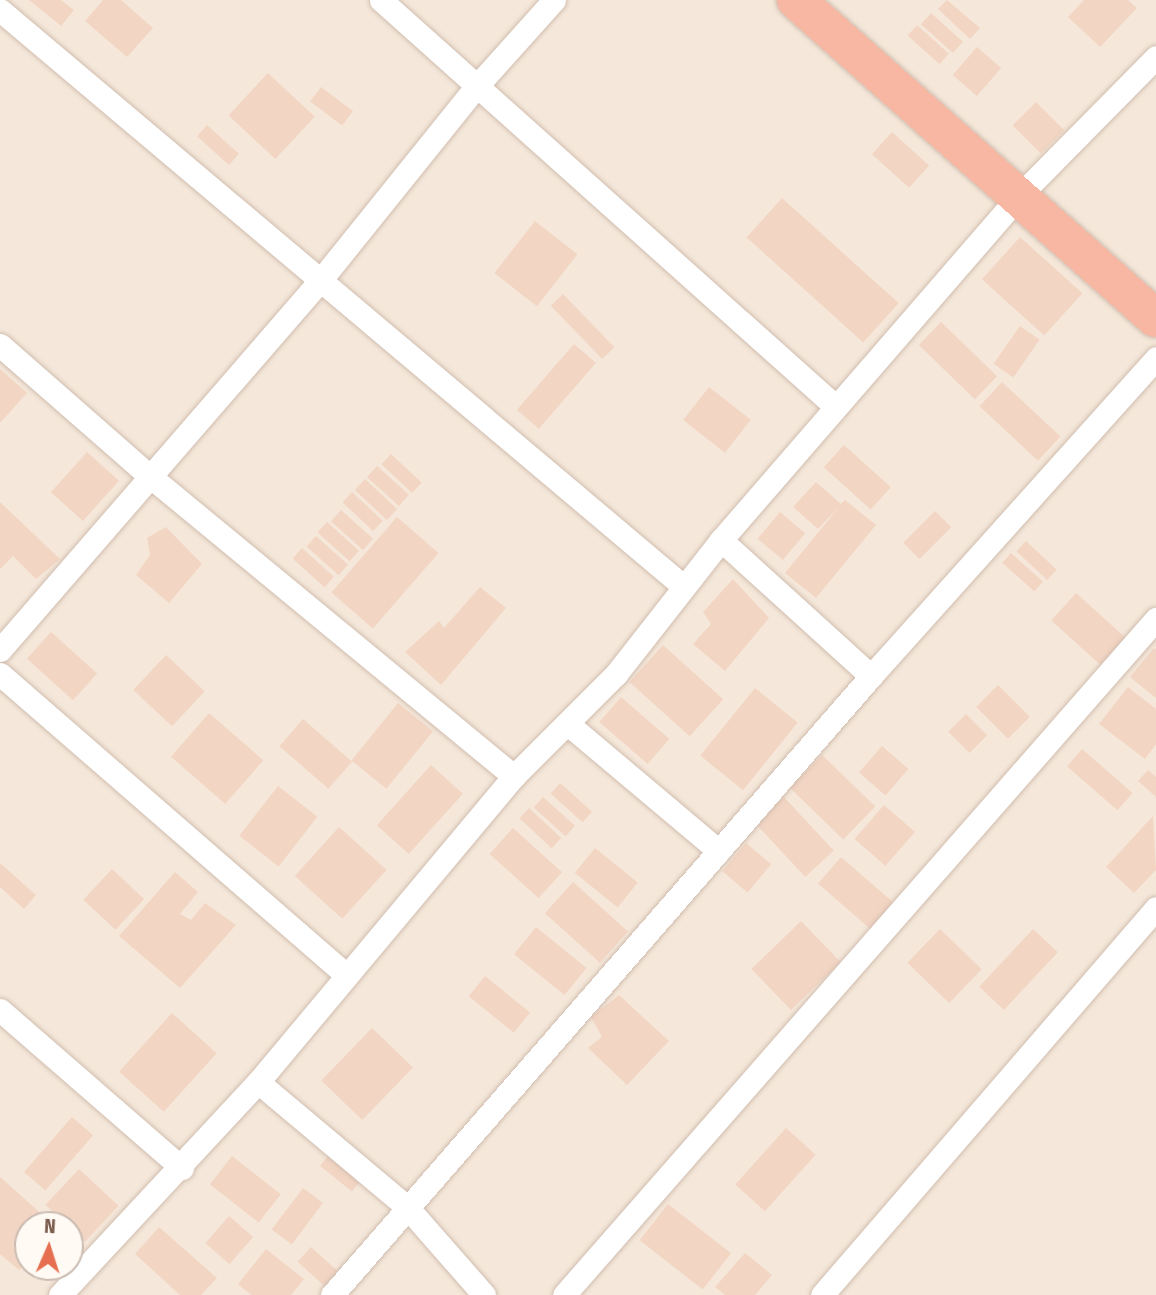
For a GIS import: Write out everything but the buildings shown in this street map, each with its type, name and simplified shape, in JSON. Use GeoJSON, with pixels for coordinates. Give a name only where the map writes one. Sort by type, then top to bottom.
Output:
{"type":"FeatureCollection","features":[{"type":"Feature","properties":{"kind":"highway"},"geometry":{"type":"LineString","coordinates":[[796,0],[1156,318]]}},
{"type":"Feature","properties":{"kind":"street"},"geometry":{"type":"LineString","coordinates":[[381,0],[475,88],[836,407]]}},
{"type":"Feature","properties":{"kind":"street"},"geometry":{"type":"LineString","coordinates":[[0,650],[152,478],[319,282],[475,88],[554,0]]}},
{"type":"Feature","properties":{"kind":"street"},"geometry":{"type":"LineString","coordinates":[[0,10],[319,282],[683,586]]}},
{"type":"Feature","properties":{"kind":"street"},"geometry":{"type":"LineString","coordinates":[[60,1295],[182,1168],[258,1082],[344,974],[514,776],[616,674],[721,540],[1019,196],[1156,57]]}},
{"type":"Feature","properties":{"kind":"street"},"geometry":{"type":"LineString","coordinates":[[0,345],[152,478],[514,776]]}},
{"type":"Feature","properties":{"kind":"street"},"geometry":{"type":"LineString","coordinates":[[332,1295],[871,676],[1156,358]]}},
{"type":"Feature","properties":{"kind":"street"},"geometry":{"type":"LineString","coordinates":[[721,540],[871,676]]}},
{"type":"Feature","properties":{"kind":"street"},"geometry":{"type":"LineString","coordinates":[[564,1295],[1156,619]]}},
{"type":"Feature","properties":{"kind":"street"},"geometry":{"type":"LineString","coordinates":[[0,674],[344,974]]}},
{"type":"Feature","properties":{"kind":"street"},"geometry":{"type":"LineString","coordinates":[[568,724],[719,851]]}},
{"type":"Feature","properties":{"kind":"street"},"geometry":{"type":"LineString","coordinates":[[822,1295],[1156,908]]}},
{"type":"Feature","properties":{"kind":"street"},"geometry":{"type":"LineString","coordinates":[[0,1010],[182,1168]]}},
{"type":"Feature","properties":{"kind":"street"},"geometry":{"type":"LineString","coordinates":[[258,1082],[407,1207],[484,1295]]}},
{"type":"Feature","properties":{"kind":"shaded area"},"geometry":{"type":"Polygon","coordinates":[[[0,0],[1156,0],[1156,1295],[0,1295],[0,0]]]}}]}
